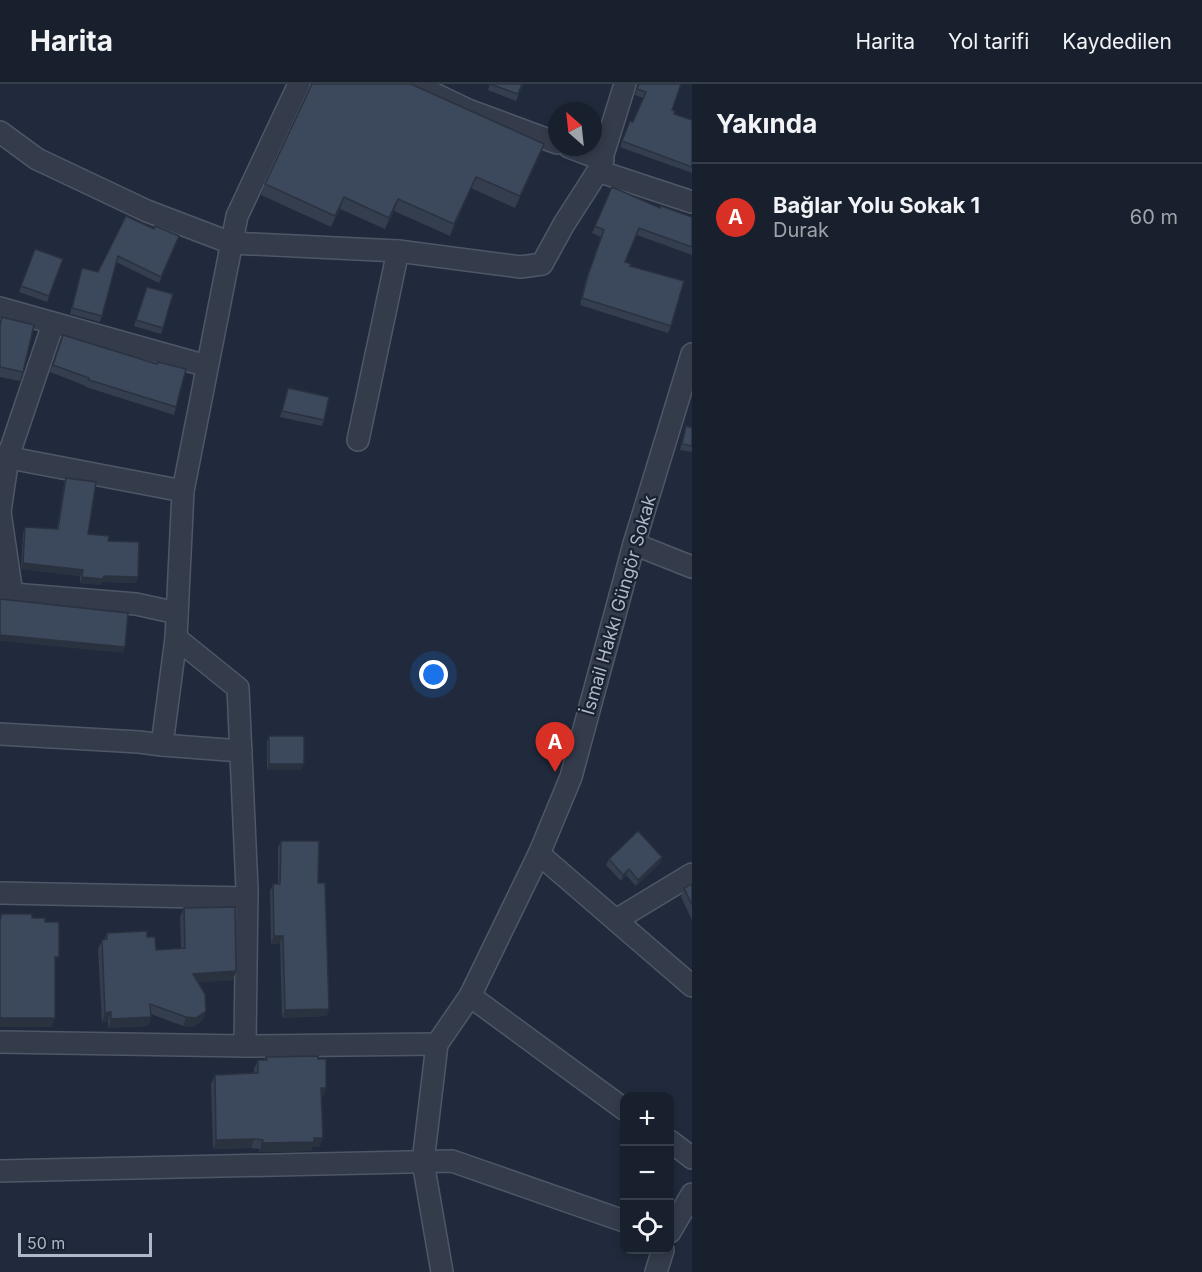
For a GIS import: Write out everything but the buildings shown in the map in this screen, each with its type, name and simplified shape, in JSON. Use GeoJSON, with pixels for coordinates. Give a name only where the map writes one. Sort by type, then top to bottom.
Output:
{"type":"FeatureCollection","features":[{"type":"Feature","properties":{"kind":"street"},"geometry":{"type":"LineString","coordinates":[[162,746],[176,638],[183,491],[231,243],[237,216],[298,84]]}},
{"type":"Feature","properties":{"kind":"street"},"geometry":{"type":"LineString","coordinates":[[414,84],[468,110],[548,140]]}},
{"type":"Feature","properties":{"kind":"street"},"geometry":{"type":"LineString","coordinates":[[0,132],[37,159],[147,211],[231,243],[398,251],[521,267],[542,264],[601,166],[625,84]]}},
{"type":"Feature","properties":{"kind":"street"},"geometry":{"type":"LineString","coordinates":[[584,156],[601,166],[692,202]]}},
{"type":"Feature","properties":{"kind":"street"},"geometry":{"type":"LineString","coordinates":[[358,440],[398,251]]}},
{"type":"Feature","properties":{"kind":"street"},"geometry":{"type":"LineString","coordinates":[[0,308],[207,366]]}},
{"type":"Feature","properties":{"kind":"street"},"geometry":{"type":"LineString","coordinates":[[53,324],[4,456],[0,512],[6,594],[136,604],[177,613]]}},
{"type":"Feature","properties":{"kind":"street","name":"İsmail Hakkı Güngör Sokak"},"geometry":{"type":"LineString","coordinates":[[437,1044],[470,996],[539,854],[571,777],[634,544],[692,354]]}},
{"type":"Feature","properties":{"kind":"street"},"geometry":{"type":"LineString","coordinates":[[4,456],[183,491]]}},
{"type":"Feature","properties":{"kind":"street"},"geometry":{"type":"LineString","coordinates":[[634,544],[692,567]]}},
{"type":"Feature","properties":{"kind":"street"},"geometry":{"type":"LineString","coordinates":[[176,638],[238,688],[247,898],[245,1046]]}},
{"type":"Feature","properties":{"kind":"street"},"geometry":{"type":"LineString","coordinates":[[0,735],[139,742],[162,746],[241,751]]}},
{"type":"Feature","properties":{"kind":"street"},"geometry":{"type":"LineString","coordinates":[[539,854],[692,986]]}},
{"type":"Feature","properties":{"kind":"street"},"geometry":{"type":"LineString","coordinates":[[616,921],[692,874]]}},
{"type":"Feature","properties":{"kind":"street"},"geometry":{"type":"LineString","coordinates":[[0,892],[247,898]]}},
{"type":"Feature","properties":{"kind":"street"},"geometry":{"type":"LineString","coordinates":[[470,996],[620,1106]]}},
{"type":"Feature","properties":{"kind":"street"},"geometry":{"type":"LineString","coordinates":[[0,1042],[245,1046],[437,1044],[423,1162],[442,1272]]}},
{"type":"Feature","properties":{"kind":"street"},"geometry":{"type":"LineString","coordinates":[[674,1145],[692,1158]]}},
{"type":"Feature","properties":{"kind":"street"},"geometry":{"type":"LineString","coordinates":[[0,1171],[452,1161],[620,1220]]}},
{"type":"Feature","properties":{"kind":"street"},"geometry":{"type":"LineString","coordinates":[[674,1224],[692,1194]]}},
{"type":"Feature","properties":{"kind":"street"},"geometry":{"type":"LineString","coordinates":[[656,1272],[662,1254]]}},
{"type":"Feature","properties":{"kind":"place","name":"Bağlar Yolu Sokak 1"},"geometry":{"type":"Point","coordinates":[555,772]}}]}
